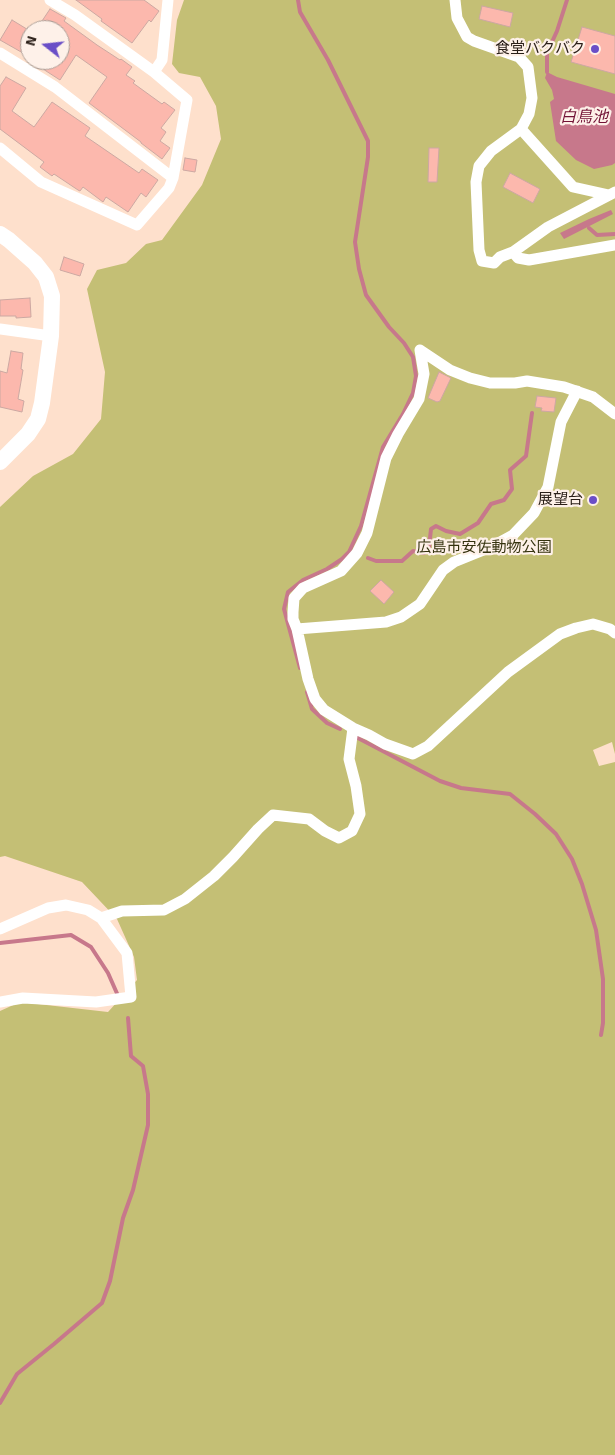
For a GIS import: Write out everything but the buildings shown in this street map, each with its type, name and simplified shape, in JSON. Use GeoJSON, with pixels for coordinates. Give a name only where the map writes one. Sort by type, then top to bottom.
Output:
{"type":"FeatureCollection","features":[{"type":"Feature","properties":{"kind":"street"},"geometry":{"type":"LineString","coordinates":[[0,148],[41,182],[137,225],[169,188],[173,178],[187,100],[154,72],[75,15],[50,0]]}},
{"type":"Feature","properties":{"kind":"street"},"geometry":{"type":"LineString","coordinates":[[154,72],[162,60],[168,0]]}},
{"type":"Feature","properties":{"kind":"street"},"geometry":{"type":"LineString","coordinates":[[454,0],[457,18],[467,37],[519,58],[528,67],[532,98],[529,114],[521,129],[491,151],[479,166],[476,182],[479,250],[482,261],[494,263],[548,227],[612,193]]}},
{"type":"Feature","properties":{"kind":"street"},"geometry":{"type":"LineString","coordinates":[[2,58],[55,87],[173,178]]}},
{"type":"Feature","properties":{"kind":"street"},"geometry":{"type":"LineString","coordinates":[[521,129],[574,187],[612,193]]}},
{"type":"Feature","properties":{"kind":"street"},"geometry":{"type":"LineString","coordinates":[[0,234],[35,263],[46,277],[52,296],[51,336],[38,419],[28,434],[0,462]]}},
{"type":"Feature","properties":{"kind":"street"},"geometry":{"type":"LineString","coordinates":[[513,252],[518,258],[529,260],[615,245]]}},
{"type":"Feature","properties":{"kind":"street"},"geometry":{"type":"LineString","coordinates":[[0,329],[51,336]]}},
{"type":"Feature","properties":{"kind":"street"},"geometry":{"type":"LineString","coordinates":[[615,414],[593,397],[545,383],[527,381],[490,383],[470,378],[450,370],[420,350],[424,374],[419,399],[386,458],[367,533],[357,553],[341,571],[303,588],[294,598],[293,612],[308,679],[315,699],[324,710],[353,728],[385,744],[413,754],[428,746],[508,672],[560,634],[593,624],[615,632]]}},
{"type":"Feature","properties":{"kind":"street"},"geometry":{"type":"LineString","coordinates":[[297,629],[386,622],[401,617],[420,604],[443,570],[454,562],[491,547],[513,535],[534,513],[548,486],[561,422],[577,391]]}},
{"type":"Feature","properties":{"kind":"street"},"geometry":{"type":"LineString","coordinates":[[101,918],[122,911],[164,910],[185,899],[214,876],[258,829],[274,815],[309,819],[325,831],[339,838],[352,831],[360,814],[356,786],[349,759],[353,728]]}},
{"type":"Feature","properties":{"kind":"street"},"geometry":{"type":"LineString","coordinates":[[0,929],[48,908],[66,905],[88,910],[101,918],[127,952],[131,997],[96,1002],[23,998],[0,1002]]}},
{"type":"Feature","properties":{"kind":"green space","name":"広島市安佐動物公園"},"geometry":{"type":"Polygon","coordinates":[[[184,0],[615,0],[615,754],[612,742],[593,750],[599,766],[615,762],[615,1455],[0,1455],[0,1011],[20,1002],[108,1012],[137,980],[134,957],[117,919],[82,882],[5,856],[0,857],[0,507],[33,476],[73,454],[101,419],[105,372],[87,289],[97,270],[126,263],[146,244],[162,240],[202,185],[221,139],[216,106],[200,77],[179,73],[172,64],[177,20],[184,0]]]}},
{"type":"Feature","properties":{"kind":"water","name":"白鳥池"},"geometry":{"type":"Polygon","coordinates":[[[547,72],[557,77],[615,94],[615,163],[594,169],[576,160],[556,141],[550,102],[554,99],[552,90],[545,78],[547,72]]]}},
{"type":"Feature","properties":{"kind":"water"},"geometry":{"type":"Polygon","coordinates":[[[611,210],[613,214],[564,239],[560,233],[589,219],[611,210]]]}},
{"type":"Feature","properties":{"kind":"waterway"},"geometry":{"type":"LineString","coordinates":[[298,0],[300,12],[328,60],[368,141],[368,157],[355,242],[359,269],[366,295],[413,357],[416,376],[413,393],[383,447],[361,526],[349,552],[327,569],[303,580],[288,592],[284,609],[300,668]]}},
{"type":"Feature","properties":{"kind":"waterway"},"geometry":{"type":"LineString","coordinates":[[547,72],[547,53],[557,31],[567,0]]}},
{"type":"Feature","properties":{"kind":"waterway"},"geometry":{"type":"LineString","coordinates":[[589,228],[597,235],[615,234]]}},
{"type":"Feature","properties":{"kind":"waterway"},"geometry":{"type":"LineString","coordinates":[[368,558],[376,561],[402,561],[413,551],[424,553],[429,548],[431,529],[436,526],[446,531],[460,534],[478,523],[491,504],[504,500],[512,489],[510,470],[526,456],[532,413]]}},
{"type":"Feature","properties":{"kind":"waterway"},"geometry":{"type":"LineString","coordinates":[[307,692],[312,709],[327,723],[340,729]]}},
{"type":"Feature","properties":{"kind":"waterway"},"geometry":{"type":"LineString","coordinates":[[356,737],[440,781],[461,788],[510,794],[556,834],[572,859],[596,930],[603,979],[603,1023],[601,1035]]}},
{"type":"Feature","properties":{"kind":"waterway"},"geometry":{"type":"LineString","coordinates":[[0,943],[71,935],[91,947],[108,973],[119,998]]}},
{"type":"Feature","properties":{"kind":"waterway"},"geometry":{"type":"LineString","coordinates":[[0,1403],[17,1374],[102,1303],[110,1281],[123,1218],[133,1190],[148,1125],[148,1094],[143,1066],[131,1056],[128,1018]]}},
{"type":"Feature","properties":{"kind":"place","name":"食堂バクバク"},"geometry":{"type":"Point","coordinates":[595,49]}},
{"type":"Feature","properties":{"kind":"place","name":"展望台"},"geometry":{"type":"Point","coordinates":[593,500]}}]}
